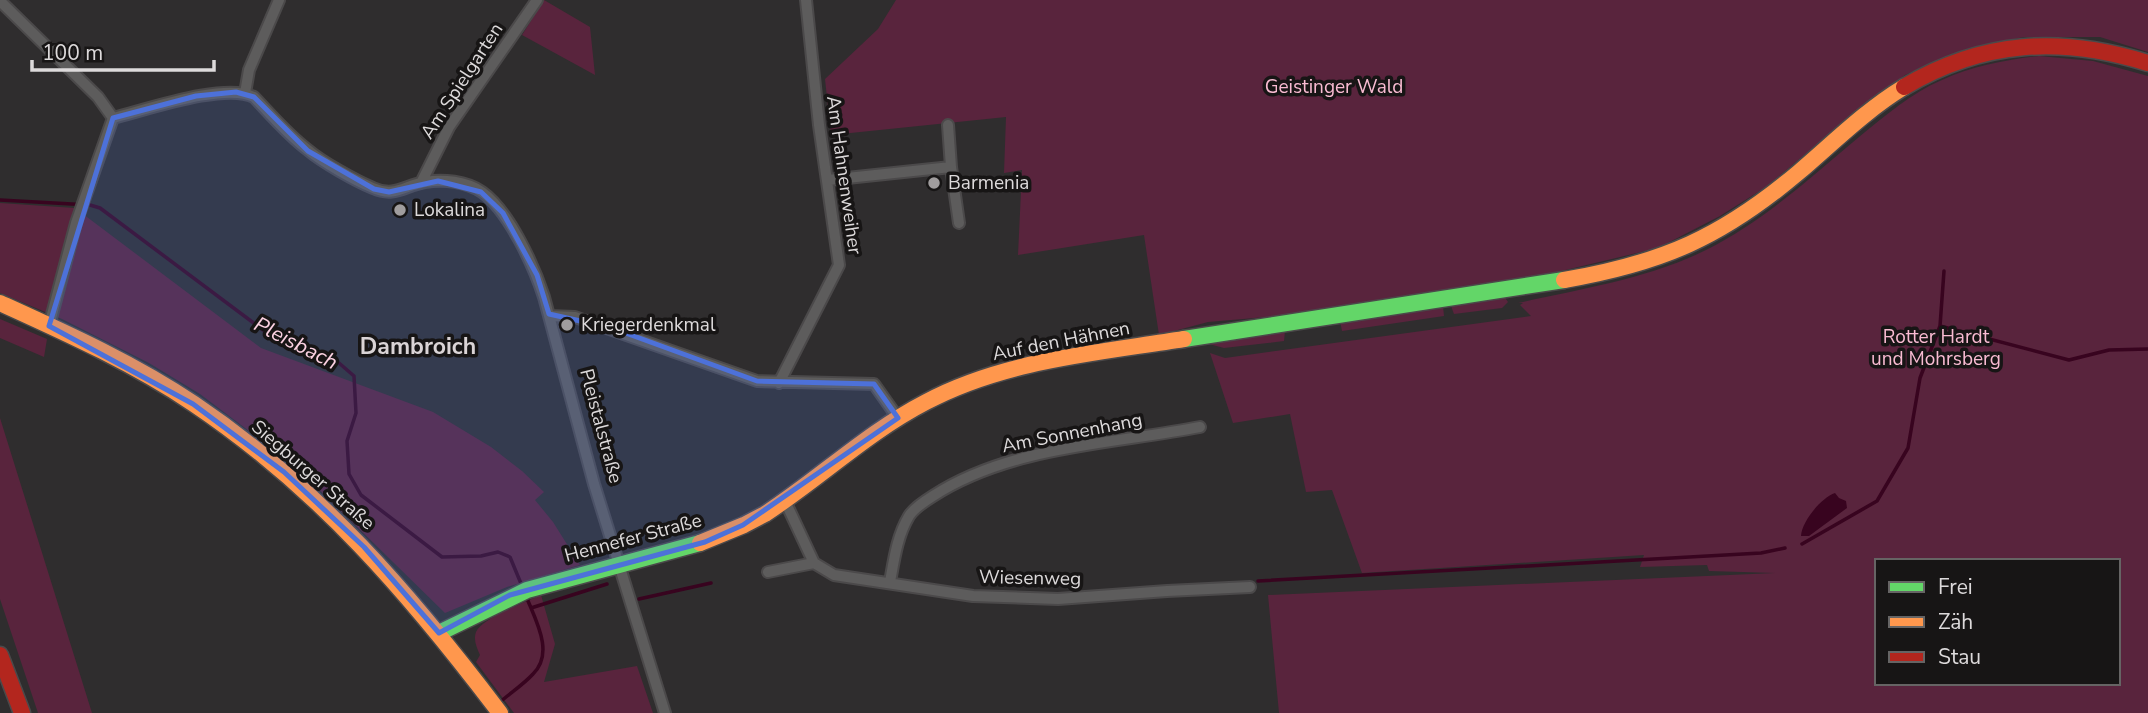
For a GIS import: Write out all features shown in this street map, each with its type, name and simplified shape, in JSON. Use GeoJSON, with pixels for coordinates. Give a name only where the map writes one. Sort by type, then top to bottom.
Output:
{"type":"FeatureCollection","features":[{"type":"Feature","properties":{"kind":"main road","name":"Auf den Hähnen"},"geometry":{"type":"LineString","coordinates":[[898,418],[942,392],[993,374],[1037,364],[1212,333],[1268,327],[1572,277],[1639,263],[1689,247],[1765,201],[1901,88],[1946,65],[1982,52],[2043,45],[2080,46],[2148,63]]}},
{"type":"Feature","properties":{"kind":"main road"},"geometry":{"type":"LineString","coordinates":[[0,303],[49,326]]}},
{"type":"Feature","properties":{"kind":"main road","name":"Siegburger Straße"},"geometry":{"type":"LineString","coordinates":[[49,326],[142,373],[193,404],[284,472],[364,547],[439,633],[500,713]]}},
{"type":"Feature","properties":{"kind":"main road","name":"Hennefer Straße"},"geometry":{"type":"LineString","coordinates":[[439,633],[510,595],[544,583],[705,542],[743,525],[785,501],[898,418]]}},
{"type":"Feature","properties":{"kind":"main road"},"geometry":{"type":"LineString","coordinates":[[0,655],[22,713]]}},
{"type":"Feature","properties":{"kind":"street"},"geometry":{"type":"LineString","coordinates":[[113,118],[196,96],[245,93],[249,70],[279,0]]}},
{"type":"Feature","properties":{"kind":"street","name":"Am Spielgarten"},"geometry":{"type":"LineString","coordinates":[[421,183],[449,127],[537,0]]}},
{"type":"Feature","properties":{"kind":"street","name":"Am Hahnenweiher"},"geometry":{"type":"LineString","coordinates":[[779,383],[839,265],[819,125],[806,0]]}},
{"type":"Feature","properties":{"kind":"street"},"geometry":{"type":"LineString","coordinates":[[0,1],[98,97],[113,118]]}},
{"type":"Feature","properties":{"kind":"street","name":"Pleistalstraße"},"geometry":{"type":"LineString","coordinates":[[245,93],[254,97],[308,151],[374,189],[388,192],[408,189],[421,183],[457,182],[481,192],[503,214],[537,275],[594,484],[665,713]]}},
{"type":"Feature","properties":{"kind":"street"},"geometry":{"type":"LineString","coordinates":[[49,326],[76,223],[113,118]]}},
{"type":"Feature","properties":{"kind":"street"},"geometry":{"type":"LineString","coordinates":[[947,125],[958,223]]}},
{"type":"Feature","properties":{"kind":"street"},"geometry":{"type":"LineString","coordinates":[[828,180],[951,167]]}},
{"type":"Feature","properties":{"kind":"street"},"geometry":{"type":"LineString","coordinates":[[550,316],[575,317],[757,381],[874,384],[898,418]]}},
{"type":"Feature","properties":{"kind":"street","name":"Am Sonnenhang"},"geometry":{"type":"LineString","coordinates":[[890,582],[899,538],[910,514],[957,480],[986,468],[1056,450],[1199,427]]}},
{"type":"Feature","properties":{"kind":"street"},"geometry":{"type":"LineString","coordinates":[[768,572],[814,563],[785,501]]}},
{"type":"Feature","properties":{"kind":"street","name":"Wiesenweg"},"geometry":{"type":"LineString","coordinates":[[814,563],[834,575],[973,596],[1058,599],[1250,587]]}},
{"type":"Feature","properties":{"kind":"highlighted area"},"geometry":{"type":"Polygon","coordinates":[[[236,92],[254,97],[308,151],[374,189],[389,192],[438,181],[481,192],[503,213],[537,275],[549,314],[612,328],[757,381],[874,384],[898,418],[743,525],[705,542],[510,595],[439,633],[364,547],[284,472],[193,404],[49,326],[113,118],[196,96],[236,92]]]}},
{"type":"Feature","properties":{"kind":"green space"},"geometry":{"type":"Polygon","coordinates":[[[544,0],[590,27],[595,75],[522,35],[544,0]]]}},
{"type":"Feature","properties":{"kind":"green space","name":"Geistinger Wald"},"geometry":{"type":"Polygon","coordinates":[[[896,0],[2148,0],[2148,52],[2100,37],[2024,37],[1964,50],[1905,75],[1766,187],[1720,216],[1658,248],[1532,278],[1291,315],[1208,322],[1159,335],[1144,235],[1018,255],[1022,170],[1004,173],[1006,117],[831,135],[825,79],[878,29],[896,0]]]}},
{"type":"Feature","properties":{"kind":"green space","name":"Rotter Hardt und Mohrsberg"},"geometry":{"type":"Polygon","coordinates":[[[2039,56],[2093,61],[2148,76],[2148,713],[1279,713],[1268,595],[1775,573],[1709,571],[1707,565],[1640,567],[1644,555],[1362,573],[1332,490],[1306,492],[1290,414],[1233,423],[1210,353],[1225,358],[1531,316],[1520,305],[1523,303],[1518,303],[1661,269],[1706,250],[1747,226],[1920,91],[1965,71],[2039,56]]]}},
{"type":"Feature","properties":{"kind":"green space"},"geometry":{"type":"Polygon","coordinates":[[[0,203],[75,208],[261,348],[433,412],[491,447],[544,492],[535,500],[553,522],[580,565],[507,587],[445,613],[293,464],[200,394],[149,363],[62,319],[0,293],[0,203]]]}},
{"type":"Feature","properties":{"kind":"green space"},"geometry":{"type":"Polygon","coordinates":[[[1504,296],[1508,302],[1502,308],[1454,314],[1451,306],[1504,296]]]}},
{"type":"Feature","properties":{"kind":"green space"},"geometry":{"type":"Polygon","coordinates":[[[1443,306],[1444,316],[1342,331],[1340,321],[1443,306]]]}},
{"type":"Feature","properties":{"kind":"green space"},"geometry":{"type":"Polygon","coordinates":[[[0,319],[47,339],[44,357],[0,338],[0,319]]]}},
{"type":"Feature","properties":{"kind":"green space"},"geometry":{"type":"Polygon","coordinates":[[[1285,331],[1284,341],[1224,348],[1209,344],[1285,331]]]}},
{"type":"Feature","properties":{"kind":"green space"},"geometry":{"type":"Polygon","coordinates":[[[0,418],[92,713],[38,713],[0,599],[0,418]]]}},
{"type":"Feature","properties":{"kind":"green space"},"geometry":{"type":"Polygon","coordinates":[[[541,595],[555,644],[544,682],[637,666],[653,713],[514,713],[476,662],[480,655],[475,635],[480,627],[495,616],[541,595]]]}},
{"type":"Feature","properties":{"kind":"shaded area"},"geometry":{"type":"Polygon","coordinates":[[[1835,493],[1846,501],[1847,508],[1809,536],[1801,536],[1813,511],[1835,493]]]}},
{"type":"Feature","properties":{"kind":"waterway","name":"Pleisbach"},"geometry":{"type":"LineString","coordinates":[[0,200],[90,205],[100,208],[267,333],[339,363],[354,376],[356,413],[347,441],[349,474],[361,495],[442,557],[481,556],[498,552],[510,557],[522,586]]}},
{"type":"Feature","properties":{"kind":"waterway"},"geometry":{"type":"LineString","coordinates":[[1802,544],[1877,501],[1908,448],[1920,378],[1940,326],[1944,271]]}},
{"type":"Feature","properties":{"kind":"waterway"},"geometry":{"type":"LineString","coordinates":[[1940,326],[2069,360],[2109,350],[2148,349]]}},
{"type":"Feature","properties":{"kind":"waterway"},"geometry":{"type":"LineString","coordinates":[[1258,581],[1761,553],[1785,548]]}},
{"type":"Feature","properties":{"kind":"waterway"},"geometry":{"type":"LineString","coordinates":[[639,599],[711,583]]}},
{"type":"Feature","properties":{"kind":"waterway"},"geometry":{"type":"LineString","coordinates":[[531,608],[607,584]]}},
{"type":"Feature","properties":{"kind":"waterway","name":"Pleisbach"},"geometry":{"type":"LineString","coordinates":[[499,703],[533,674],[542,656],[541,636],[526,596]]}},
{"type":"Feature","properties":{"kind":"traffic: fast"},"geometry":{"type":"LineString","coordinates":[[1184,339],[1564,280]]}},
{"type":"Feature","properties":{"kind":"traffic: fast"},"geometry":{"type":"LineString","coordinates":[[439,633],[527,590],[700,543]]}},
{"type":"Feature","properties":{"kind":"traffic: slow"},"geometry":{"type":"LineString","coordinates":[[1564,280],[1632,265],[1690,244],[1717,230],[1771,195],[1863,116],[1904,87]]}},
{"type":"Feature","properties":{"kind":"traffic: slow"},"geometry":{"type":"LineString","coordinates":[[0,303],[99,349],[171,389],[240,437],[282,471],[360,545],[432,626],[500,713]]}},
{"type":"Feature","properties":{"kind":"traffic: slow"},"geometry":{"type":"LineString","coordinates":[[700,543],[765,514],[884,427],[956,388],[1019,367],[1184,339]]}},
{"type":"Feature","properties":{"kind":"traffic: jam"},"geometry":{"type":"LineString","coordinates":[[1904,87],[1963,60],[2023,47],[2084,49],[2148,63]]}},
{"type":"Feature","properties":{"kind":"traffic: jam"},"geometry":{"type":"LineString","coordinates":[[0,655],[22,713]]}},
{"type":"Feature","properties":{"kind":"place","name":"Barmenia"},"geometry":{"type":"Point","coordinates":[934,183]}},
{"type":"Feature","properties":{"kind":"place","name":"Lokalina"},"geometry":{"type":"Point","coordinates":[400,210]}},
{"type":"Feature","properties":{"kind":"place","name":"Kriegerdenkmal"},"geometry":{"type":"Point","coordinates":[567,325]}},
{"type":"Feature","properties":{"kind":"district","name":"Dambroich"},"geometry":{"type":"Point","coordinates":[418,346]}}]}
